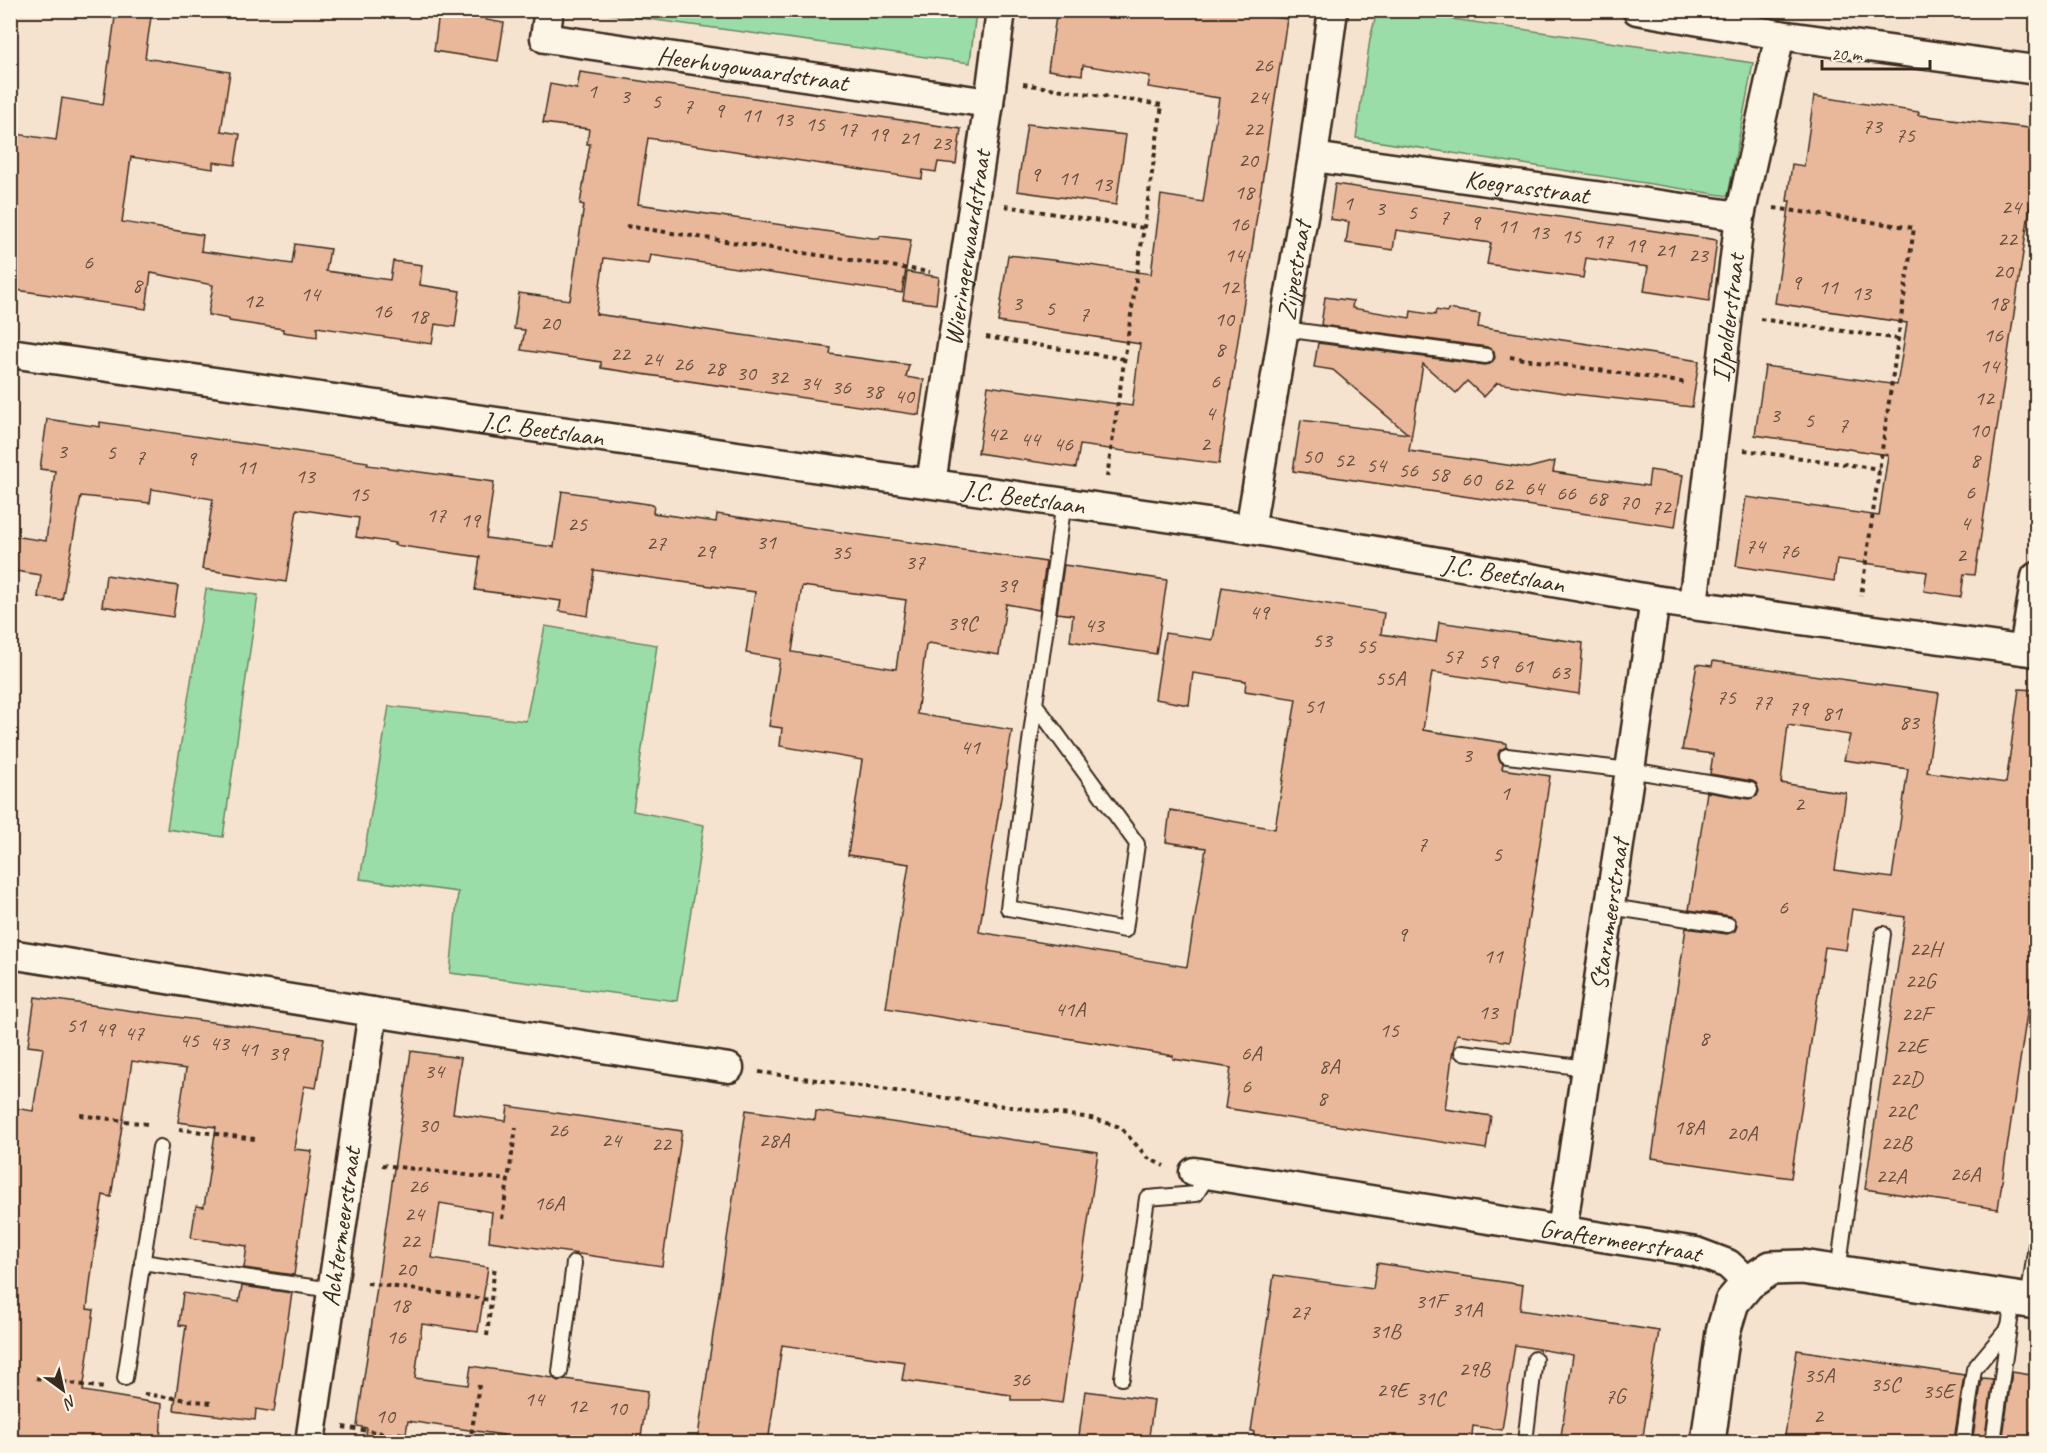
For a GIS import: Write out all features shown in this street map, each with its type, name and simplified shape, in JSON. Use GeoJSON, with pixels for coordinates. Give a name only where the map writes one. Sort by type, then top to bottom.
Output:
{"type":"FeatureCollection","features":[{"type":"Feature","properties":{"kind":"street","name":"Heerhugowaardstraat"},"geometry":{"type":"LineString","coordinates":[[549,10],[545,38],[991,91]]}},
{"type":"Feature","properties":{"kind":"street","name":"Wieringerwaardstraat"},"geometry":{"type":"LineString","coordinates":[[931,483],[991,91],[1001,10]]}},
{"type":"Feature","properties":{"kind":"street","name":"Zijpestraat"},"geometry":{"type":"LineString","coordinates":[[1250,529],[1313,157],[1333,10]]}},
{"type":"Feature","properties":{"kind":"street"},"geometry":{"type":"LineString","coordinates":[[1637,10],[1780,35],[2037,70]]}},
{"type":"Feature","properties":{"kind":"street","name":"IJpolderstraat"},"geometry":{"type":"LineString","coordinates":[[1693,604],[1742,210],[1780,35]]}},
{"type":"Feature","properties":{"kind":"street","name":"Koegrasstraat"},"geometry":{"type":"LineString","coordinates":[[1313,157],[1742,210]]}},
{"type":"Feature","properties":{"kind":"street","name":"J.C. Beetslaan"},"geometry":{"type":"LineString","coordinates":[[10,353],[1250,529],[1655,600],[2030,651]]}},
{"type":"Feature","properties":{"kind":"street"},"geometry":{"type":"LineString","coordinates":[[2030,651],[2037,577]]}},
{"type":"Feature","properties":{"kind":"street","name":"Starnmeerstraat"},"geometry":{"type":"LineString","coordinates":[[1562,1231],[1655,600]]}},
{"type":"Feature","properties":{"kind":"street"},"geometry":{"type":"LineString","coordinates":[[10,954],[729,1068]]}},
{"type":"Feature","properties":{"kind":"street","name":"Achtermeerstraat"},"geometry":{"type":"LineString","coordinates":[[311,1433],[373,1012]]}},
{"type":"Feature","properties":{"kind":"street","name":"Graftermeerstraat"},"geometry":{"type":"LineString","coordinates":[[1201,1173],[1696,1252],[1728,1264],[1748,1283]]}},
{"type":"Feature","properties":{"kind":"street"},"geometry":{"type":"LineString","coordinates":[[1708,1443],[1723,1332],[1732,1302],[1748,1283],[1771,1268],[1802,1267],[1838,1272],[2022,1307]]}},
{"type":"Feature","properties":{"kind":"lane"},"geometry":{"type":"LineString","coordinates":[[1284,329],[1485,357]]}},
{"type":"Feature","properties":{"kind":"lane"},"geometry":{"type":"LineString","coordinates":[[1035,704],[1137,844],[1125,930],[1008,908],[1035,704],[1064,502]]}},
{"type":"Feature","properties":{"kind":"lane"},"geometry":{"type":"LineString","coordinates":[[1508,756],[1630,770],[1750,790]]}},
{"type":"Feature","properties":{"kind":"lane"},"geometry":{"type":"LineString","coordinates":[[1610,907],[1728,925]]}},
{"type":"Feature","properties":{"kind":"lane"},"geometry":{"type":"LineString","coordinates":[[1838,1272],[1883,934]]}},
{"type":"Feature","properties":{"kind":"lane"},"geometry":{"type":"LineString","coordinates":[[1462,1052],[1586,1068]]}},
{"type":"Feature","properties":{"kind":"lane"},"geometry":{"type":"LineString","coordinates":[[125,1378],[160,1147]]}},
{"type":"Feature","properties":{"kind":"lane"},"geometry":{"type":"LineString","coordinates":[[1122,1378],[1147,1198],[1196,1194],[1201,1173]]}},
{"type":"Feature","properties":{"kind":"lane"},"geometry":{"type":"LineString","coordinates":[[1993,1443],[2037,1245]]}},
{"type":"Feature","properties":{"kind":"lane"},"geometry":{"type":"LineString","coordinates":[[142,1262],[333,1284]]}},
{"type":"Feature","properties":{"kind":"lane"},"geometry":{"type":"LineString","coordinates":[[560,1372],[574,1263]]}},
{"type":"Feature","properties":{"kind":"lane"},"geometry":{"type":"LineString","coordinates":[[1963,1443],[1974,1369],[2022,1307]]}},
{"type":"Feature","properties":{"kind":"lane"},"geometry":{"type":"LineString","coordinates":[[1525,1443],[1535,1359]]}},
{"type":"Feature","properties":{"kind":"path"},"geometry":{"type":"LineString","coordinates":[[991,91],[1162,105],[1102,508]]}},
{"type":"Feature","properties":{"kind":"path"},"geometry":{"type":"LineString","coordinates":[[974,202],[1144,228]]}},
{"type":"Feature","properties":{"kind":"path"},"geometry":{"type":"LineString","coordinates":[[1742,210],[1914,228],[1857,627]]}},
{"type":"Feature","properties":{"kind":"path"},"geometry":{"type":"LineString","coordinates":[[626,226],[963,277]]}},
{"type":"Feature","properties":{"kind":"path"},"geometry":{"type":"LineString","coordinates":[[1728,314],[1899,339]]}},
{"type":"Feature","properties":{"kind":"path"},"geometry":{"type":"LineString","coordinates":[[954,331],[1125,359]]}},
{"type":"Feature","properties":{"kind":"path"},"geometry":{"type":"LineString","coordinates":[[1485,357],[1497,355],[1720,388]]}},
{"type":"Feature","properties":{"kind":"path"},"geometry":{"type":"LineString","coordinates":[[1713,445],[1880,469]]}},
{"type":"Feature","properties":{"kind":"path"},"geometry":{"type":"LineString","coordinates":[[729,1068],[1091,1118],[1120,1128],[1155,1162],[1201,1173]]}},
{"type":"Feature","properties":{"kind":"path"},"geometry":{"type":"LineString","coordinates":[[502,1219],[516,1128]]}},
{"type":"Feature","properties":{"kind":"path"},"geometry":{"type":"LineString","coordinates":[[351,1162],[508,1180]]}},
{"type":"Feature","properties":{"kind":"path"},"geometry":{"type":"LineString","coordinates":[[487,1336],[495,1265]]}},
{"type":"Feature","properties":{"kind":"path"},"geometry":{"type":"LineString","coordinates":[[333,1284],[491,1300]]}},
{"type":"Feature","properties":{"kind":"path"},"geometry":{"type":"LineString","coordinates":[[470,1443],[479,1385]]}},
{"type":"Feature","properties":{"kind":"path"},"geometry":{"type":"LineString","coordinates":[[311,1433],[440,1443]]}},
{"type":"Feature","properties":{"kind":"green space"},"geometry":{"type":"Polygon","coordinates":[[[589,11],[976,11],[970,63],[589,11]]]}},
{"type":"Feature","properties":{"kind":"green space"},"geometry":{"type":"Polygon","coordinates":[[[1377,11],[1398,11],[1753,63],[1728,196],[1356,138],[1370,39],[1377,11]]]}},
{"type":"Feature","properties":{"kind":"green space"},"geometry":{"type":"Polygon","coordinates":[[[206,589],[258,595],[223,837],[167,829],[206,589]]]}},
{"type":"Feature","properties":{"kind":"green space"},"geometry":{"type":"Polygon","coordinates":[[[545,626],[657,645],[633,811],[704,825],[677,1001],[450,973],[458,892],[360,879],[389,706],[526,721],[545,626]]]}},
{"type":"Feature","properties":{"kind":"building"},"geometry":{"type":"Polygon","coordinates":[[[116,10],[152,10],[145,58],[230,72],[221,131],[240,134],[235,165],[213,162],[213,169],[131,157],[122,222],[203,235],[201,251],[292,264],[295,244],[330,249],[326,271],[390,280],[393,261],[422,265],[420,285],[460,291],[455,327],[435,324],[432,344],[317,327],[317,337],[283,332],[283,329],[229,321],[229,319],[208,315],[213,285],[151,273],[146,309],[10,289],[10,133],[56,140],[62,98],[103,105],[116,10]]]}},
{"type":"Feature","properties":{"kind":"building"},"geometry":{"type":"Polygon","coordinates":[[[451,10],[488,10],[486,20],[504,23],[498,61],[434,51],[439,13],[450,14],[451,10]]]}},
{"type":"Feature","properties":{"kind":"building"},"geometry":{"type":"Polygon","coordinates":[[[1057,10],[1231,10],[1287,19],[1219,464],[1080,445],[1076,468],[978,453],[988,386],[1132,406],[1140,344],[998,322],[1008,255],[1151,274],[1161,195],[1203,202],[1219,98],[1148,87],[1150,76],[1083,65],[1082,75],[1048,70],[1057,10]]]}},
{"type":"Feature","properties":{"kind":"building"},"geometry":{"type":"Polygon","coordinates":[[[580,72],[961,129],[956,164],[938,162],[936,172],[923,170],[922,179],[648,138],[638,204],[879,239],[880,236],[911,240],[902,293],[651,255],[649,264],[604,258],[596,314],[831,348],[830,354],[909,365],[906,377],[924,380],[919,415],[601,368],[601,362],[521,350],[525,330],[514,329],[519,293],[570,300],[584,205],[580,204],[590,144],[587,144],[589,129],[543,123],[550,84],[577,89],[580,72]]]}},
{"type":"Feature","properties":{"kind":"building"},"geometry":{"type":"Polygon","coordinates":[[[1814,96],[1919,112],[1918,115],[2037,129],[2037,159],[1975,575],[1964,574],[1961,597],[1924,591],[1927,572],[1837,559],[1834,581],[1736,566],[1746,497],[1879,516],[1888,455],[1755,435],[1765,366],[1897,385],[1907,323],[1775,303],[1790,201],[1787,201],[1792,164],[1804,166],[1814,96]]]}},
{"type":"Feature","properties":{"kind":"building"},"geometry":{"type":"Polygon","coordinates":[[[1027,124],[1126,135],[1116,205],[1017,191],[1027,124]]]}},
{"type":"Feature","properties":{"kind":"building"},"geometry":{"type":"Polygon","coordinates":[[[1335,184],[1717,240],[1709,301],[1644,291],[1648,267],[1586,258],[1583,278],[1487,264],[1491,243],[1396,230],[1393,250],[1346,243],[1349,222],[1330,219],[1335,184]]]}},
{"type":"Feature","properties":{"kind":"building"},"geometry":{"type":"Polygon","coordinates":[[[907,272],[939,277],[936,304],[903,300],[907,272]]]}},
{"type":"Feature","properties":{"kind":"building"},"geometry":{"type":"Polygon","coordinates":[[[1325,297],[1353,301],[1352,308],[1410,318],[1411,311],[1435,315],[1436,310],[1447,312],[1448,309],[1480,314],[1478,327],[1699,361],[1692,407],[1497,383],[1484,397],[1467,381],[1456,393],[1423,364],[1409,451],[1528,468],[1555,461],[1553,472],[1648,486],[1650,470],[1683,475],[1675,527],[1293,471],[1301,420],[1408,434],[1333,370],[1314,367],[1318,343],[1485,365],[1490,364],[1495,358],[1494,352],[1487,347],[1321,325],[1325,297]]]}},
{"type":"Feature","properties":{"kind":"building"},"geometry":{"type":"Polygon","coordinates":[[[47,419],[100,427],[100,422],[368,462],[367,465],[494,482],[486,538],[554,547],[562,491],[654,505],[653,513],[716,522],[717,514],[1046,562],[1039,610],[1006,604],[999,655],[929,643],[926,645],[917,714],[1012,730],[979,932],[1187,967],[1206,848],[1166,842],[1170,810],[1275,829],[1296,699],[1245,691],[1246,681],[1193,673],[1189,705],[1155,699],[1165,633],[1213,640],[1222,587],[1384,613],[1381,634],[1436,642],[1439,622],[1583,643],[1579,694],[1432,672],[1423,730],[1506,743],[1506,747],[1498,754],[1503,764],[1502,769],[1550,776],[1510,1042],[1457,1034],[1453,1050],[1445,1109],[1491,1116],[1486,1149],[1225,1108],[1231,1068],[1173,1059],[1173,1056],[886,1008],[909,864],[848,855],[862,760],[780,746],[782,728],[769,726],[780,659],[746,653],[755,592],[594,570],[588,616],[559,611],[561,601],[475,590],[480,557],[394,545],[395,543],[356,537],[359,518],[297,509],[286,582],[202,569],[213,499],[152,489],[150,503],[81,496],[62,600],[38,597],[41,575],[10,570],[10,555],[13,536],[46,541],[55,471],[40,469],[47,419]],[[802,586],[792,652],[896,669],[906,600],[802,586]]]}},
{"type":"Feature","properties":{"kind":"building"},"geometry":{"type":"Polygon","coordinates":[[[1064,565],[1167,580],[1156,654],[1070,641],[1073,615],[1057,613],[1064,565]]]}},
{"type":"Feature","properties":{"kind":"building"},"geometry":{"type":"Polygon","coordinates":[[[106,575],[178,586],[173,617],[102,606],[106,575]]]}},
{"type":"Feature","properties":{"kind":"building"},"geometry":{"type":"Polygon","coordinates":[[[1713,661],[1939,693],[1927,772],[2006,783],[2019,689],[2037,690],[2037,946],[1998,1209],[1865,1189],[1905,917],[1852,909],[1846,950],[1825,947],[1791,1178],[1652,1158],[1686,928],[1727,934],[1735,931],[1737,926],[1734,918],[1730,916],[1689,910],[1707,792],[1749,799],[1757,796],[1759,791],[1756,783],[1752,781],[1710,774],[1713,754],[1682,750],[1697,664],[1712,666],[1713,661]],[[1788,725],[1781,783],[1846,793],[1835,870],[1892,878],[1908,769],[1844,760],[1850,735],[1788,725]]]}},
{"type":"Feature","properties":{"kind":"building"},"geometry":{"type":"Polygon","coordinates":[[[35,997],[324,1038],[316,1088],[304,1086],[294,1149],[312,1151],[294,1275],[244,1268],[247,1246],[191,1238],[196,1206],[204,1207],[216,1127],[178,1122],[186,1069],[132,1061],[111,1197],[103,1195],[94,1252],[87,1309],[94,1310],[83,1391],[162,1404],[160,1443],[10,1443],[10,1142],[15,1108],[33,1111],[43,1048],[28,1046],[35,997]]]}},
{"type":"Feature","properties":{"kind":"building"},"geometry":{"type":"Polygon","coordinates":[[[411,1051],[461,1058],[453,1113],[506,1121],[508,1106],[682,1131],[662,1266],[489,1241],[492,1212],[440,1203],[432,1258],[488,1267],[478,1332],[422,1324],[415,1378],[468,1385],[471,1366],[553,1378],[558,1381],[565,1379],[648,1391],[640,1443],[502,1443],[503,1435],[408,1421],[406,1433],[399,1432],[397,1443],[365,1443],[367,1428],[357,1426],[411,1051]]]}},
{"type":"Feature","properties":{"kind":"building"},"geometry":{"type":"Polygon","coordinates":[[[746,1110],[815,1120],[816,1111],[1098,1152],[1062,1403],[1011,1400],[1011,1395],[902,1380],[905,1362],[782,1345],[768,1443],[697,1443],[746,1110]]]}},
{"type":"Feature","properties":{"kind":"building"},"geometry":{"type":"Polygon","coordinates":[[[1377,1263],[1523,1285],[1520,1310],[1659,1331],[1642,1443],[1560,1443],[1573,1355],[1515,1345],[1502,1430],[1473,1426],[1471,1443],[1252,1443],[1254,1432],[1251,1431],[1274,1275],[1373,1289],[1377,1263]]]}},
{"type":"Feature","properties":{"kind":"building"},"geometry":{"type":"Polygon","coordinates":[[[242,1286],[292,1293],[274,1412],[256,1409],[255,1420],[174,1410],[186,1326],[179,1325],[183,1293],[239,1302],[242,1286]]]}},
{"type":"Feature","properties":{"kind":"building"},"geometry":{"type":"Polygon","coordinates":[[[1797,1350],[1964,1375],[1954,1440],[1926,1436],[1925,1443],[1784,1443],[1797,1350]]]}},
{"type":"Feature","properties":{"kind":"building"},"geometry":{"type":"Polygon","coordinates":[[[2012,1372],[2037,1376],[2037,1443],[2002,1443],[2012,1372]]]}},
{"type":"Feature","properties":{"kind":"building"},"geometry":{"type":"Polygon","coordinates":[[[1982,1378],[1993,1379],[1984,1443],[1972,1443],[1982,1378]]]}},
{"type":"Feature","properties":{"kind":"building"},"geometry":{"type":"Polygon","coordinates":[[[1085,1391],[1154,1400],[1148,1443],[1078,1443],[1085,1391]]]}}]}
